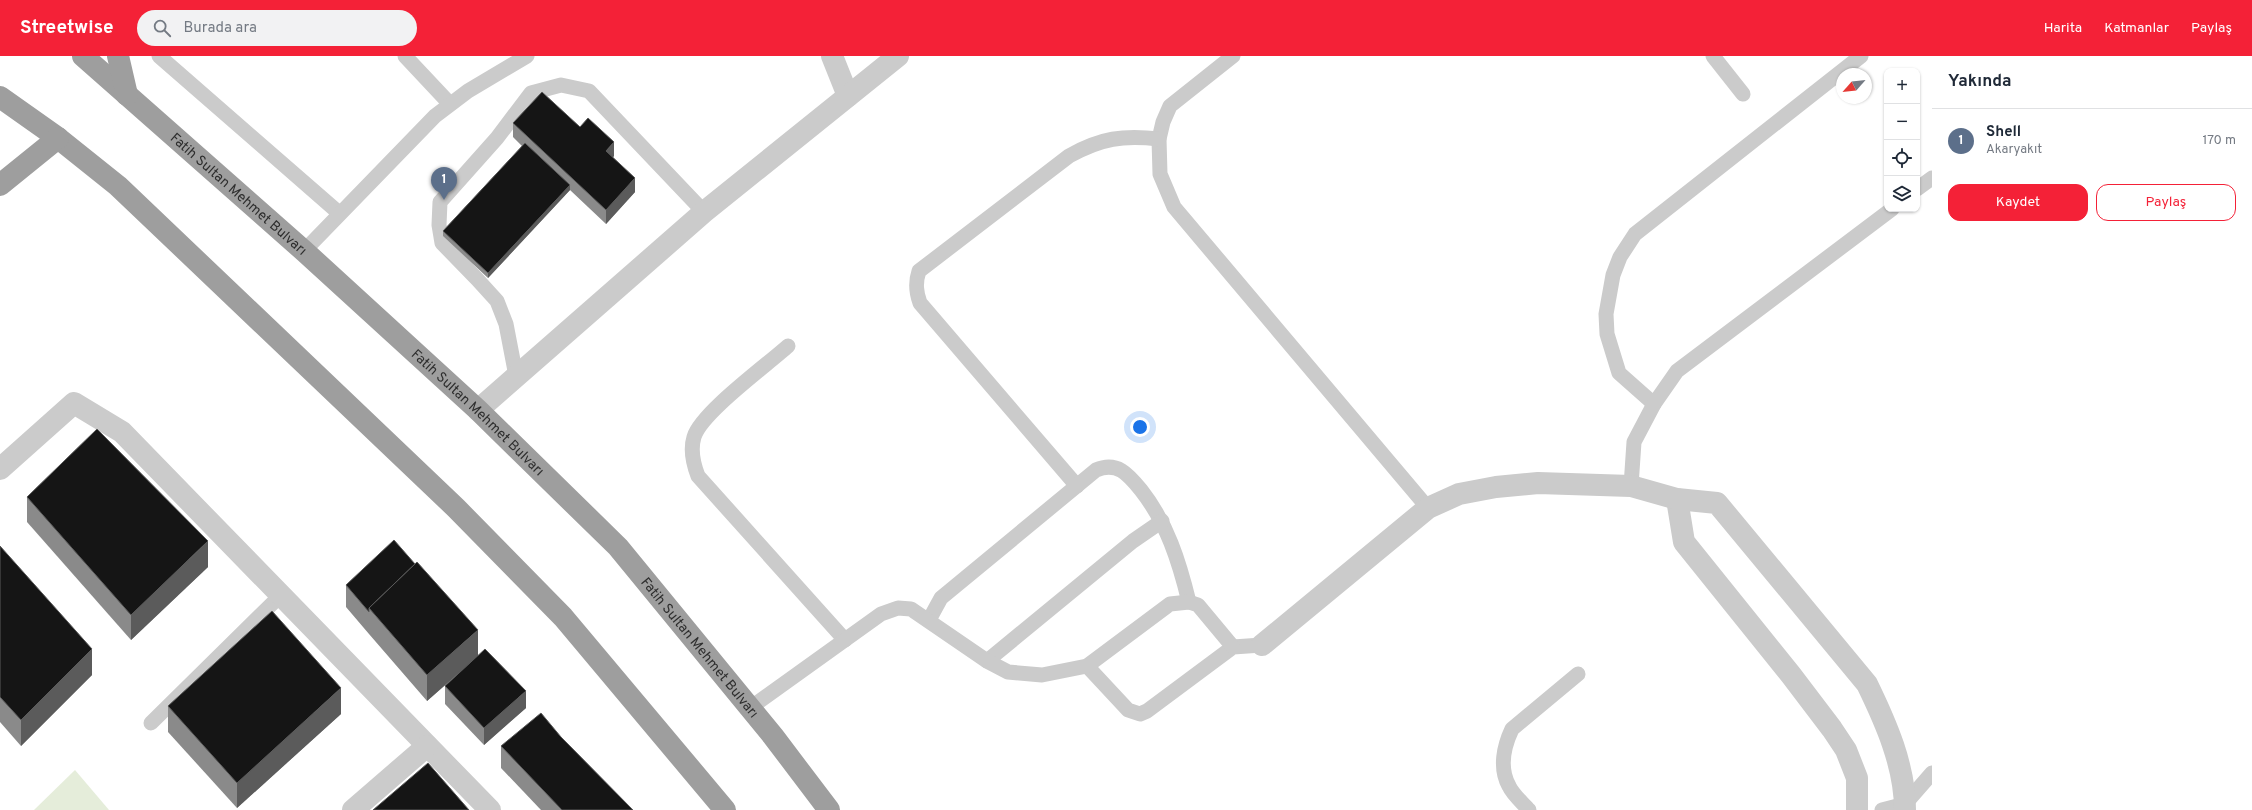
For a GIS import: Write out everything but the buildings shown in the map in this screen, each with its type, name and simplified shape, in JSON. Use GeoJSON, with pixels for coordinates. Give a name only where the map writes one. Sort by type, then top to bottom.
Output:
{"type":"FeatureCollection","features":[{"type":"Feature","properties":{"kind":"highway","name":"Fatih Sultan Mehmet Bulvarı"},"geometry":{"type":"LineString","coordinates":[[83,56],[304,251],[478,410],[618,547],[750,708],[828,810]]}},
{"type":"Feature","properties":{"kind":"highway"},"geometry":{"type":"LineString","coordinates":[[119,57],[127,96]]}},
{"type":"Feature","properties":{"kind":"highway"},"geometry":{"type":"LineString","coordinates":[[0,97],[58,138],[118,186],[466,519],[563,617],[725,810]]}},
{"type":"Feature","properties":{"kind":"highway"},"geometry":{"type":"LineString","coordinates":[[0,185],[58,138]]}},
{"type":"Feature","properties":{"kind":"street"},"geometry":{"type":"LineString","coordinates":[[832,56],[848,96]]}},
{"type":"Feature","properties":{"kind":"street"},"geometry":{"type":"LineString","coordinates":[[478,410],[704,212],[898,56]]}},
{"type":"Feature","properties":{"kind":"street"},"geometry":{"type":"LineString","coordinates":[[0,469],[74,403],[122,432],[490,810]]}},
{"type":"Feature","properties":{"kind":"street"},"geometry":{"type":"LineString","coordinates":[[1262,645],[1428,508],[1459,494],[1496,487],[1538,483],[1631,486],[1677,499],[1717,503],[1867,684],[1881,713],[1896,754],[1905,807]]}},
{"type":"Feature","properties":{"kind":"street"},"geometry":{"type":"LineString","coordinates":[[1677,499],[1684,542],[1791,675],[1846,750],[1857,778],[1857,810]]}},
{"type":"Feature","properties":{"kind":"street"},"geometry":{"type":"LineString","coordinates":[[353,810],[427,746]]}},
{"type":"Feature","properties":{"kind":"lane"},"geometry":{"type":"LineString","coordinates":[[159,56],[339,213]]}},
{"type":"Feature","properties":{"kind":"lane"},"geometry":{"type":"LineString","coordinates":[[404,56],[450,104]]}},
{"type":"Feature","properties":{"kind":"lane"},"geometry":{"type":"LineString","coordinates":[[304,251],[339,213],[421,130],[450,104],[487,79],[527,56]]}},
{"type":"Feature","properties":{"kind":"lane"},"geometry":{"type":"LineString","coordinates":[[1233,56],[1170,106],[1159,139],[1160,174],[1174,207],[1428,508]]}},
{"type":"Feature","properties":{"kind":"lane"},"geometry":{"type":"LineString","coordinates":[[1713,56],[1743,94]]}},
{"type":"Feature","properties":{"kind":"lane"},"geometry":{"type":"LineString","coordinates":[[1654,404],[1619,372],[1607,334],[1608,294],[1620,257],[1635,234],[1861,56]]}},
{"type":"Feature","properties":{"kind":"lane"},"geometry":{"type":"LineString","coordinates":[[516,376],[506,324],[497,302],[442,243],[439,225],[440,202],[496,138],[531,93],[561,85],[589,91],[704,212]]}},
{"type":"Feature","properties":{"kind":"lane"},"geometry":{"type":"LineString","coordinates":[[1077,486],[920,304],[916,287],[917,279],[919,271],[1069,156],[1096,142],[1114,138],[1133,136],[1159,139]]}},
{"type":"Feature","properties":{"kind":"lane"},"geometry":{"type":"LineString","coordinates":[[1920,187],[1932,178]]}},
{"type":"Feature","properties":{"kind":"lane"},"geometry":{"type":"LineString","coordinates":[[1631,486],[1634,442],[1654,404],[1677,372],[1888,212]]}},
{"type":"Feature","properties":{"kind":"lane"},"geometry":{"type":"LineString","coordinates":[[788,346],[705,418],[694,437],[693,463],[698,476],[845,640]]}},
{"type":"Feature","properties":{"kind":"lane"},"geometry":{"type":"LineString","coordinates":[[929,620],[941,598],[1102,467],[1123,469],[1151,502],[1162,521],[1180,565],[1189,602]]}},
{"type":"Feature","properties":{"kind":"lane"},"geometry":{"type":"LineString","coordinates":[[987,661],[1133,541],[1162,521]]}},
{"type":"Feature","properties":{"kind":"lane"},"geometry":{"type":"LineString","coordinates":[[151,723],[281,595]]}},
{"type":"Feature","properties":{"kind":"lane"},"geometry":{"type":"LineString","coordinates":[[750,708],[881,614],[893,609],[911,609],[987,661],[1008,672],[1023,674],[1042,675],[1087,666],[1162,608],[1174,603],[1189,602],[1198,605],[1233,648]]}},
{"type":"Feature","properties":{"kind":"lane"},"geometry":{"type":"LineString","coordinates":[[1087,666],[1128,710],[1140,714],[1147,711],[1233,648],[1262,645]]}},
{"type":"Feature","properties":{"kind":"lane"},"geometry":{"type":"LineString","coordinates":[[1529,810],[1509,786],[1507,780],[1504,760],[1507,738],[1512,728],[1578,674]]}},
{"type":"Feature","properties":{"kind":"lane"},"geometry":{"type":"LineString","coordinates":[[1882,810],[1905,807],[1932,773]]}},
{"type":"Feature","properties":{"kind":"green space"},"geometry":{"type":"Polygon","coordinates":[[[75,770],[109,810],[34,810],[75,770]]]}},
{"type":"Feature","properties":{"kind":"place","name":"Shell"},"geometry":{"type":"Point","coordinates":[444,200]}}]}
